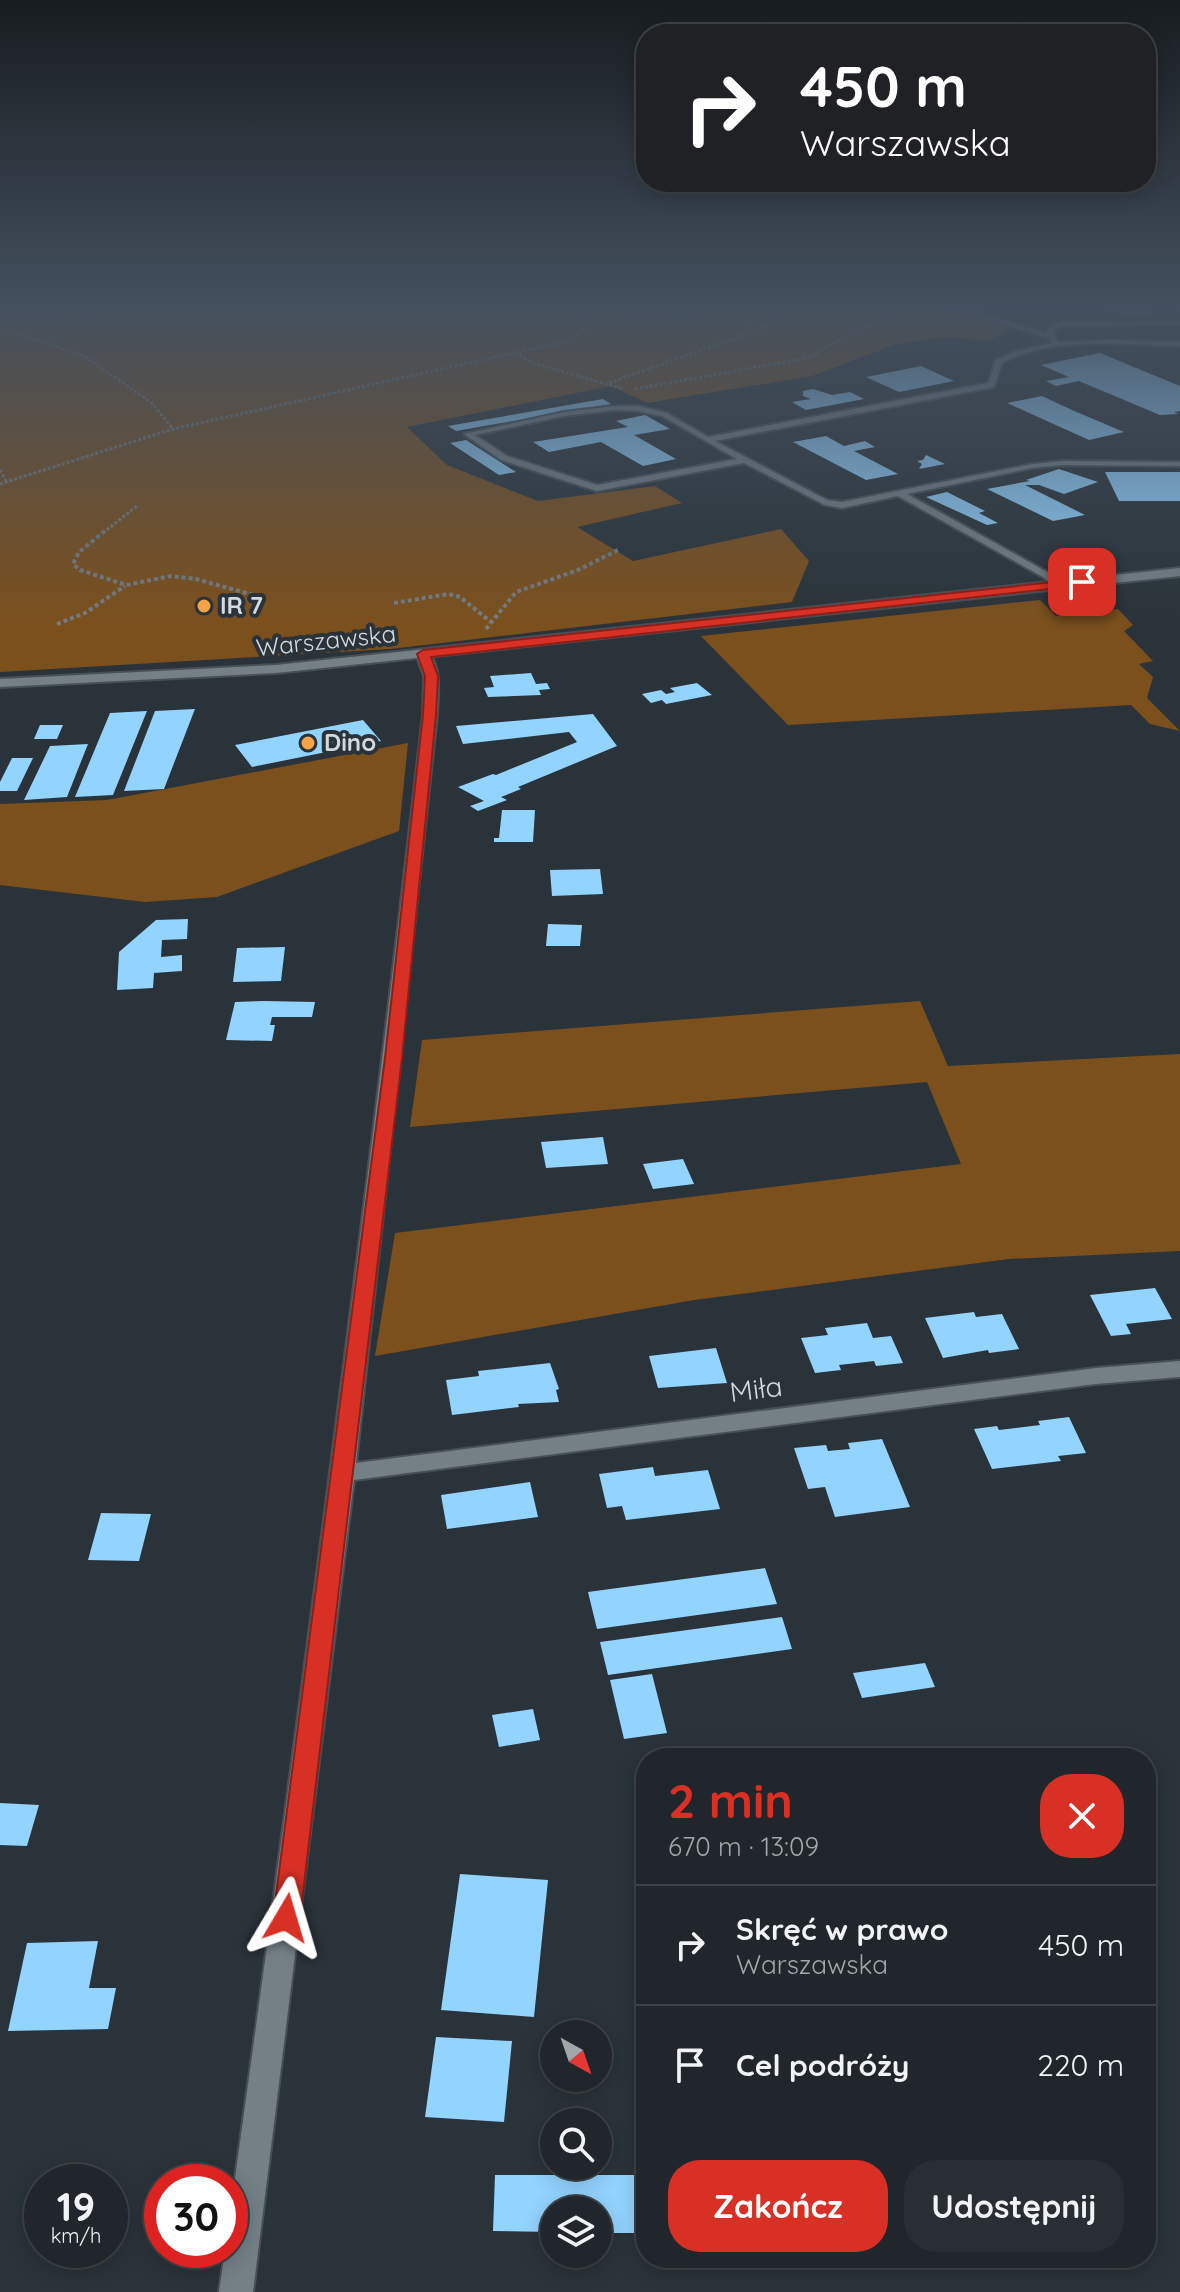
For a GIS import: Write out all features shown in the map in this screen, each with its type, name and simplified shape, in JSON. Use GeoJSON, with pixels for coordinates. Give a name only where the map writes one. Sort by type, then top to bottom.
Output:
{"type":"FeatureCollection","features":[{"type":"Feature","properties":{"kind":"street","name":"Warszawska"},"geometry":{"type":"LineString","coordinates":[[0,683],[195,675],[423,654],[1180,572]]}},
{"type":"Feature","properties":{"kind":"street"},"geometry":{"type":"LineString","coordinates":[[236,2292],[307,1762],[340,1473],[386,1120],[430,715],[431,676],[423,654]]}},
{"type":"Feature","properties":{"kind":"street","name":"Miła"},"geometry":{"type":"LineString","coordinates":[[340,1473],[1096,1376],[1180,1369]]}},
{"type":"Feature","properties":{"kind":"lane"},"geometry":{"type":"LineString","coordinates":[[586,412],[468,434],[504,458],[597,488],[746,460]]}},
{"type":"Feature","properties":{"kind":"lane"},"geometry":{"type":"LineString","coordinates":[[656,412],[668,415],[707,440],[825,502],[859,503],[1032,466],[1062,463],[1180,464]]}},
{"type":"Feature","properties":{"kind":"lane"},"geometry":{"type":"LineString","coordinates":[[707,440],[852,412]]}},
{"type":"Feature","properties":{"kind":"lane"},"geometry":{"type":"LineString","coordinates":[[901,494],[1046,575],[1057,585]]}},
{"type":"Feature","properties":{"kind":"path"},"geometry":{"type":"LineString","coordinates":[[159,412],[173,429]]}},
{"type":"Feature","properties":{"kind":"path"},"geometry":{"type":"LineString","coordinates":[[0,484],[173,429],[249,412]]}},
{"type":"Feature","properties":{"kind":"path"},"geometry":{"type":"LineString","coordinates":[[0,470],[6,481]]}},
{"type":"Feature","properties":{"kind":"path"},"geometry":{"type":"LineString","coordinates":[[126,585],[80,570],[73,564],[79,552],[138,505]]}},
{"type":"Feature","properties":{"kind":"path"},"geometry":{"type":"LineString","coordinates":[[483,633],[516,592],[578,570],[618,550]]}},
{"type":"Feature","properties":{"kind":"path"},"geometry":{"type":"LineString","coordinates":[[57,624],[85,613],[126,585],[171,576],[196,579],[264,598]]}},
{"type":"Feature","properties":{"kind":"path"},"geometry":{"type":"LineString","coordinates":[[394,603],[449,594],[460,597],[491,622]]}},
{"type":"Feature","properties":{"kind":"shaded area"},"geometry":{"type":"Polygon","coordinates":[[[0,412],[482,412],[407,427],[447,465],[538,501],[655,486],[682,503],[577,527],[633,561],[781,529],[809,561],[792,602],[390,649],[0,672],[0,412]]]}},
{"type":"Feature","properties":{"kind":"shaded area"},"geometry":{"type":"Polygon","coordinates":[[[1040,600],[1056,616],[1118,609],[1133,625],[1124,631],[1153,661],[1139,664],[1153,677],[1147,698],[1180,731],[1150,724],[1131,705],[788,725],[701,636],[1040,600]]]}},
{"type":"Feature","properties":{"kind":"shaded area"},"geometry":{"type":"Polygon","coordinates":[[[408,743],[399,831],[217,897],[145,902],[0,885],[0,804],[107,800],[408,743]]]}},
{"type":"Feature","properties":{"kind":"shaded area"},"geometry":{"type":"Polygon","coordinates":[[[920,1001],[948,1066],[1180,1054],[1180,1251],[1009,1259],[694,1300],[375,1356],[395,1233],[961,1164],[927,1082],[410,1127],[422,1040],[920,1001]]]}},
{"type":"Feature","properties":{"kind":"building"},"geometry":{"type":"Polygon","coordinates":[[[529,412],[565,412],[456,431],[448,426],[529,412]]]}},
{"type":"Feature","properties":{"kind":"building"},"geometry":{"type":"Polygon","coordinates":[[[1027,412],[1077,412],[1124,432],[1089,440],[1027,412]]]}},
{"type":"Feature","properties":{"kind":"building"},"geometry":{"type":"Polygon","coordinates":[[[1153,412],[1178,414],[1160,415],[1153,412]]]}},
{"type":"Feature","properties":{"kind":"building"},"geometry":{"type":"Polygon","coordinates":[[[645,415],[670,429],[634,435],[676,459],[643,466],[601,442],[549,452],[533,442],[628,427],[616,421],[645,415]]]}},
{"type":"Feature","properties":{"kind":"building"},"geometry":{"type":"Polygon","coordinates":[[[826,436],[844,446],[865,441],[875,447],[854,451],[898,474],[866,480],[793,442],[826,436]]]}},
{"type":"Feature","properties":{"kind":"building"},"geometry":{"type":"Polygon","coordinates":[[[466,440],[516,472],[499,475],[450,443],[466,440]]]}},
{"type":"Feature","properties":{"kind":"building"},"geometry":{"type":"Polygon","coordinates":[[[926,455],[945,464],[919,469],[922,464],[917,461],[923,460],[926,455]]]}},
{"type":"Feature","properties":{"kind":"building"},"geometry":{"type":"Polygon","coordinates":[[[1059,469],[1098,482],[1064,494],[1039,485],[1025,485],[1085,515],[1053,521],[987,489],[1030,481],[1026,480],[1059,469]]]}},
{"type":"Feature","properties":{"kind":"building"},"geometry":{"type":"Polygon","coordinates":[[[1105,472],[1180,472],[1180,501],[1119,501],[1105,472]]]}},
{"type":"Feature","properties":{"kind":"building"},"geometry":{"type":"Polygon","coordinates":[[[947,492],[985,511],[979,513],[998,523],[987,525],[926,497],[947,492]]]}},
{"type":"Feature","properties":{"kind":"building"},"geometry":{"type":"Polygon","coordinates":[[[531,673],[536,684],[547,683],[550,689],[539,690],[541,695],[488,697],[484,688],[494,687],[490,676],[531,673]]]}},
{"type":"Feature","properties":{"kind":"building"},"geometry":{"type":"Polygon","coordinates":[[[697,683],[712,695],[666,704],[662,700],[651,703],[642,694],[661,690],[666,694],[675,692],[670,688],[697,683]]]}},
{"type":"Feature","properties":{"kind":"building"},"geometry":{"type":"Polygon","coordinates":[[[195,709],[164,789],[124,791],[155,711],[195,709]]]}},
{"type":"Feature","properties":{"kind":"building"},"geometry":{"type":"Polygon","coordinates":[[[147,711],[113,795],[75,797],[110,713],[147,711]]]}},
{"type":"Feature","properties":{"kind":"building"},"geometry":{"type":"Polygon","coordinates":[[[593,714],[617,746],[518,787],[521,789],[501,797],[507,800],[478,811],[470,806],[484,801],[458,787],[577,742],[569,732],[463,744],[456,726],[593,714]]]}},
{"type":"Feature","properties":{"kind":"building","name":"Dino"},"geometry":{"type":"Polygon","coordinates":[[[363,720],[381,741],[252,767],[235,745],[363,720]]]}},
{"type":"Feature","properties":{"kind":"building"},"geometry":{"type":"Polygon","coordinates":[[[40,725],[63,725],[57,739],[34,739],[40,725]]]}},
{"type":"Feature","properties":{"kind":"building"},"geometry":{"type":"Polygon","coordinates":[[[88,744],[67,797],[24,800],[50,746],[88,744]]]}},
{"type":"Feature","properties":{"kind":"building"},"geometry":{"type":"Polygon","coordinates":[[[12,758],[33,758],[17,791],[0,791],[0,782],[12,758]]]}},
{"type":"Feature","properties":{"kind":"building"},"geometry":{"type":"Polygon","coordinates":[[[502,810],[535,810],[533,842],[494,842],[494,838],[499,838],[502,810]]]}},
{"type":"Feature","properties":{"kind":"building"},"geometry":{"type":"Polygon","coordinates":[[[600,869],[603,894],[552,896],[550,870],[600,869]]]}},
{"type":"Feature","properties":{"kind":"building"},"geometry":{"type":"Polygon","coordinates":[[[188,919],[187,939],[162,940],[161,957],[182,955],[182,971],[154,973],[153,988],[117,990],[119,952],[156,920],[188,919]]]}},
{"type":"Feature","properties":{"kind":"building"},"geometry":{"type":"Polygon","coordinates":[[[548,924],[582,925],[580,946],[546,946],[548,924]]]}},
{"type":"Feature","properties":{"kind":"building"},"geometry":{"type":"Polygon","coordinates":[[[285,947],[281,981],[233,982],[237,948],[285,947]]]}},
{"type":"Feature","properties":{"kind":"building"},"geometry":{"type":"Polygon","coordinates":[[[235,1002],[315,1002],[312,1017],[272,1017],[270,1025],[275,1025],[272,1041],[226,1040],[235,1002]]]}},
{"type":"Feature","properties":{"kind":"building"},"geometry":{"type":"Polygon","coordinates":[[[603,1137],[608,1164],[546,1168],[541,1142],[603,1137]]]}},
{"type":"Feature","properties":{"kind":"building"},"geometry":{"type":"Polygon","coordinates":[[[683,1159],[694,1184],[653,1189],[643,1164],[683,1159]]]}},
{"type":"Feature","properties":{"kind":"building"},"geometry":{"type":"Polygon","coordinates":[[[1155,1288],[1172,1319],[1126,1324],[1131,1334],[1111,1336],[1090,1295],[1155,1288]]]}},
{"type":"Feature","properties":{"kind":"building"},"geometry":{"type":"Polygon","coordinates":[[[974,1312],[976,1317],[1002,1314],[1019,1349],[989,1353],[988,1350],[943,1358],[925,1318],[974,1312]]]}},
{"type":"Feature","properties":{"kind":"building"},"geometry":{"type":"Polygon","coordinates":[[[867,1323],[873,1338],[891,1336],[903,1363],[876,1366],[874,1361],[839,1365],[841,1370],[815,1373],[801,1338],[828,1335],[825,1328],[867,1323]]]}},
{"type":"Feature","properties":{"kind":"building"},"geometry":{"type":"Polygon","coordinates":[[[716,1348],[727,1383],[658,1388],[649,1356],[716,1348]]]}},
{"type":"Feature","properties":{"kind":"building"},"geometry":{"type":"Polygon","coordinates":[[[550,1363],[559,1389],[556,1390],[559,1402],[518,1404],[519,1407],[452,1415],[446,1380],[479,1376],[478,1371],[550,1363]]]}},
{"type":"Feature","properties":{"kind":"building"},"geometry":{"type":"Polygon","coordinates":[[[1069,1417],[1086,1453],[1058,1456],[1061,1461],[992,1469],[974,1429],[997,1426],[999,1430],[1040,1425],[1038,1421],[1069,1417]]]}},
{"type":"Feature","properties":{"kind":"building"},"geometry":{"type":"Polygon","coordinates":[[[882,1439],[910,1507],[835,1517],[825,1487],[808,1489],[794,1448],[826,1445],[828,1451],[850,1449],[848,1443],[882,1439]]]}},
{"type":"Feature","properties":{"kind":"building"},"geometry":{"type":"Polygon","coordinates":[[[653,1467],[655,1476],[708,1470],[720,1509],[626,1520],[622,1506],[607,1508],[599,1474],[653,1467]]]}},
{"type":"Feature","properties":{"kind":"building"},"geometry":{"type":"Polygon","coordinates":[[[530,1482],[538,1517],[447,1529],[441,1495],[530,1482]]]}},
{"type":"Feature","properties":{"kind":"building"},"geometry":{"type":"Polygon","coordinates":[[[101,1513],[151,1514],[139,1561],[88,1560],[101,1513]]]}},
{"type":"Feature","properties":{"kind":"building"},"geometry":{"type":"Polygon","coordinates":[[[765,1568],[777,1604],[597,1629],[588,1592],[765,1568]]]}},
{"type":"Feature","properties":{"kind":"building"},"geometry":{"type":"Polygon","coordinates":[[[782,1617],[792,1649],[608,1675],[600,1642],[782,1617]]]}},
{"type":"Feature","properties":{"kind":"building"},"geometry":{"type":"Polygon","coordinates":[[[925,1663],[935,1687],[862,1698],[853,1673],[925,1663]]]}},
{"type":"Feature","properties":{"kind":"building"},"geometry":{"type":"Polygon","coordinates":[[[652,1674],[667,1733],[624,1739],[610,1680],[652,1674]]]}},
{"type":"Feature","properties":{"kind":"building"},"geometry":{"type":"Polygon","coordinates":[[[533,1709],[540,1740],[499,1747],[492,1715],[533,1709]]]}},
{"type":"Feature","properties":{"kind":"building"},"geometry":{"type":"Polygon","coordinates":[[[0,1803],[39,1805],[27,1846],[0,1845],[0,1803]]]}},
{"type":"Feature","properties":{"kind":"building"},"geometry":{"type":"Polygon","coordinates":[[[460,1874],[548,1880],[534,2017],[441,2010],[460,1874]]]}},
{"type":"Feature","properties":{"kind":"building"},"geometry":{"type":"Polygon","coordinates":[[[98,1941],[89,1988],[116,1988],[108,2029],[8,2031],[27,1943],[98,1941]]]}},
{"type":"Feature","properties":{"kind":"building"},"geometry":{"type":"Polygon","coordinates":[[[436,2037],[512,2041],[504,2122],[425,2117],[436,2037]]]}},
{"type":"Feature","properties":{"kind":"building"},"geometry":{"type":"Polygon","coordinates":[[[495,2175],[540,2175],[540,2180],[612,2180],[612,2175],[636,2175],[636,2233],[612,2233],[612,2196],[540,2196],[540,2232],[493,2231],[495,2175]]]}},
{"type":"Feature","properties":{"kind":"place","name":"IR 7"},"geometry":{"type":"Point","coordinates":[204,606]}},
{"type":"Feature","properties":{"kind":"place","name":"Dino"},"geometry":{"type":"Point","coordinates":[308,743]}},
{"type":"Feature","properties":{"kind":"route"},"geometry":{"type":"LineString","coordinates":[[286,1918],[393,1058],[430,715],[431,676],[423,654],[1082,582]]}}]}
